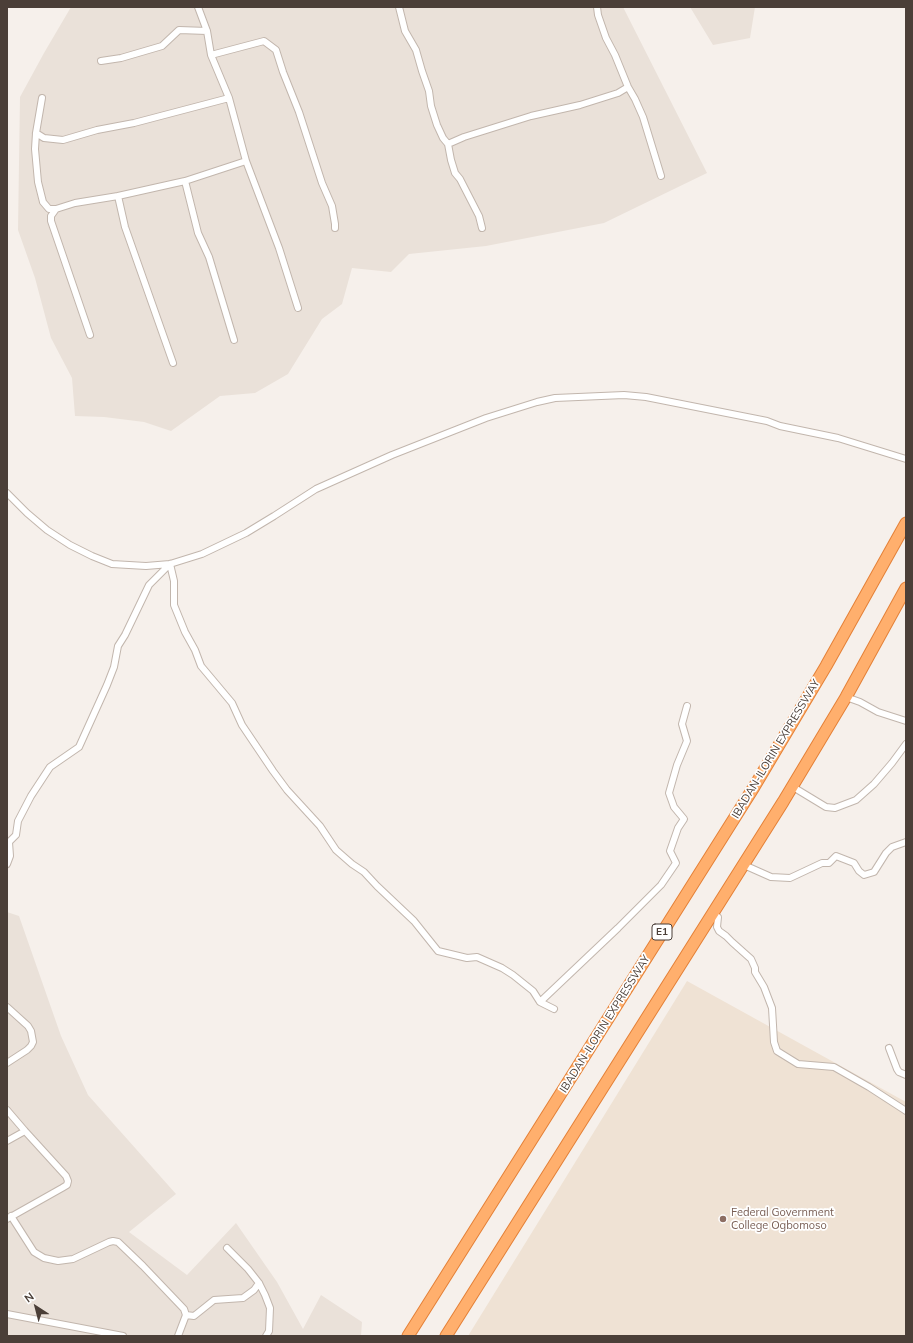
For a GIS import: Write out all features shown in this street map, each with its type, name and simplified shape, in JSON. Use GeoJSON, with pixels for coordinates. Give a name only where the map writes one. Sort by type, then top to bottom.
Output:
{"type":"FeatureCollection","features":[{"type":"Feature","properties":{"kind":"highway","name":"IBADAN-ILORIN EXPRESSWAY"},"geometry":{"type":"LineString","coordinates":[[408,1336],[758,780],[826,666],[906,523]]}},
{"type":"Feature","properties":{"kind":"highway"},"geometry":{"type":"LineString","coordinates":[[446,1336],[793,787],[846,697],[906,588]]}},
{"type":"Feature","properties":{"kind":"street"},"geometry":{"type":"LineString","coordinates":[[198,7],[207,31],[211,55],[229,98],[246,161],[279,248],[298,308]]}},
{"type":"Feature","properties":{"kind":"street"},"geometry":{"type":"LineString","coordinates":[[399,7],[405,31],[416,50],[429,91],[431,106],[437,125],[443,138],[448,144],[455,173],[460,179],[479,216],[482,228]]}},
{"type":"Feature","properties":{"kind":"street"},"geometry":{"type":"LineString","coordinates":[[597,7],[598,15],[606,38],[643,117],[661,176]]}},
{"type":"Feature","properties":{"kind":"street"},"geometry":{"type":"LineString","coordinates":[[101,61],[121,58],[162,46],[179,30],[207,31]]}},
{"type":"Feature","properties":{"kind":"street"},"geometry":{"type":"LineString","coordinates":[[211,55],[264,41],[276,50],[299,112],[322,183],[332,206],[335,228]]}},
{"type":"Feature","properties":{"kind":"street"},"geometry":{"type":"LineString","coordinates":[[448,144],[464,137],[531,116],[580,105],[618,93],[628,87]]}},
{"type":"Feature","properties":{"kind":"street"},"geometry":{"type":"LineString","coordinates":[[42,98],[35,149],[38,182],[43,202],[49,209],[56,209],[76,203],[118,196],[185,181],[246,161]]}},
{"type":"Feature","properties":{"kind":"street"},"geometry":{"type":"LineString","coordinates":[[36,133],[44,138],[63,140],[97,130],[134,124],[229,98]]}},
{"type":"Feature","properties":{"kind":"street"},"geometry":{"type":"LineString","coordinates":[[185,181],[198,233],[209,257],[234,340]]}},
{"type":"Feature","properties":{"kind":"street"},"geometry":{"type":"LineString","coordinates":[[118,196],[125,227],[173,364]]}},
{"type":"Feature","properties":{"kind":"street"},"geometry":{"type":"LineString","coordinates":[[56,209],[51,216],[51,221],[90,336]]}},
{"type":"Feature","properties":{"kind":"street"},"geometry":{"type":"LineString","coordinates":[[7,493],[47,530],[70,545],[112,564],[133,566],[170,564],[202,554],[246,533],[316,489],[392,455],[486,418],[555,398],[624,395],[652,398],[767,421],[780,426],[838,438],[906,459]]}},
{"type":"Feature","properties":{"kind":"street"},"geometry":{"type":"LineString","coordinates":[[7,864],[10,856],[9,842],[16,835],[18,821],[41,779],[50,767],[79,748],[107,685],[114,666],[118,646],[125,635],[149,585],[170,564]]}},
{"type":"Feature","properties":{"kind":"street"},"geometry":{"type":"LineString","coordinates":[[170,564],[174,581],[174,605],[201,666],[232,703],[242,725],[273,771],[287,790],[320,826],[336,850],[364,872],[414,921],[438,951],[467,958],[477,958],[502,968],[533,991],[540,1002],[554,1009]]}},
{"type":"Feature","properties":{"kind":"street"},"geometry":{"type":"LineString","coordinates":[[846,697],[860,702],[878,712],[906,721]]}},
{"type":"Feature","properties":{"kind":"street"},"geometry":{"type":"LineString","coordinates":[[540,1002],[661,885],[676,863],[670,851],[678,828],[684,819],[674,807],[669,793],[677,765],[687,741],[682,724],[687,706]]}},
{"type":"Feature","properties":{"kind":"street"},"geometry":{"type":"LineString","coordinates":[[793,787],[826,807],[835,808],[856,800],[874,784],[906,744]]}},
{"type":"Feature","properties":{"kind":"street"},"geometry":{"type":"LineString","coordinates":[[744,865],[771,877],[790,878],[822,863],[829,863],[836,856],[854,863],[858,871],[864,875],[874,872],[886,853],[892,847],[906,842]]}},
{"type":"Feature","properties":{"kind":"street"},"geometry":{"type":"LineString","coordinates":[[713,913],[718,917],[717,927],[720,932],[751,959],[755,972],[764,987],[772,1008],[774,1042],[777,1051],[798,1064],[834,1067],[906,1111]]}},
{"type":"Feature","properties":{"kind":"street"},"geometry":{"type":"LineString","coordinates":[[7,1007],[28,1026],[31,1031],[33,1042],[27,1050],[7,1063]]}},
{"type":"Feature","properties":{"kind":"street"},"geometry":{"type":"LineString","coordinates":[[889,1048],[897,1069],[899,1072],[906,1075]]}},
{"type":"Feature","properties":{"kind":"street"},"geometry":{"type":"LineString","coordinates":[[7,1110],[68,1180],[67,1185],[9,1217],[34,1252],[44,1258],[58,1261],[72,1259],[108,1242],[118,1242],[184,1309],[186,1314],[178,1336]]}},
{"type":"Feature","properties":{"kind":"street"},"geometry":{"type":"LineString","coordinates":[[7,1141],[24,1131]]}},
{"type":"Feature","properties":{"kind":"street"},"geometry":{"type":"LineString","coordinates":[[227,1248],[248,1269],[259,1283],[268,1302],[270,1308],[269,1331],[266,1336]]}},
{"type":"Feature","properties":{"kind":"street"},"geometry":{"type":"LineString","coordinates":[[186,1314],[194,1316],[214,1300],[243,1298],[254,1290],[259,1283]]}},
{"type":"Feature","properties":{"kind":"street"},"geometry":{"type":"LineString","coordinates":[[7,1314],[123,1336]]}},
{"type":"Feature","properties":{"kind":"shaded area"},"geometry":{"type":"Polygon","coordinates":[[[71,7],[623,7],[707,173],[604,223],[486,246],[409,254],[391,272],[352,268],[342,304],[322,319],[288,374],[255,393],[220,396],[171,431],[144,422],[104,417],[75,416],[72,378],[51,338],[35,278],[18,230],[20,97],[71,7]]]}},
{"type":"Feature","properties":{"kind":"shaded area"},"geometry":{"type":"Polygon","coordinates":[[[690,7],[755,7],[750,38],[713,45],[690,7]]]}},
{"type":"Feature","properties":{"kind":"shaded area"},"geometry":{"type":"Polygon","coordinates":[[[7,912],[19,916],[61,1036],[88,1095],[176,1194],[129,1232],[187,1275],[236,1223],[277,1282],[303,1329],[321,1295],[362,1322],[361,1336],[7,1336],[7,912]]]}},
{"type":"Feature","properties":{"kind":"shaded area","name":"Federal Government College Ogbomoso"},"geometry":{"type":"Polygon","coordinates":[[[687,981],[906,1102],[906,1336],[468,1336],[687,981]]]}},
{"type":"Feature","properties":{"kind":"place","name":"Federal Government College Ogbomoso"},"geometry":{"type":"Point","coordinates":[723,1219]}}]}
